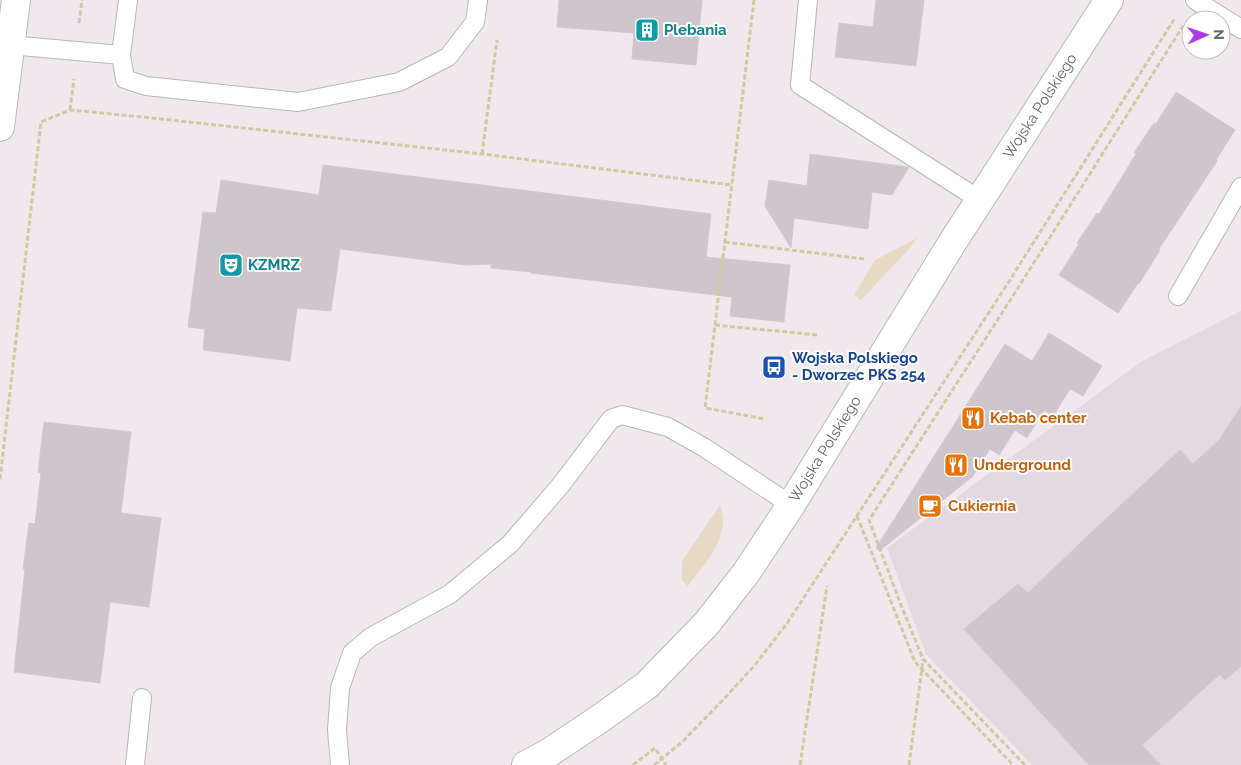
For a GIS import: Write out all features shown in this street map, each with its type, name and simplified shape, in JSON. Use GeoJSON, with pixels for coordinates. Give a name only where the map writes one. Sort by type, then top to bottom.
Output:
{"type":"FeatureCollection","features":[{"type":"Feature","properties":{"kind":"street"},"geometry":{"type":"LineString","coordinates":[[0,127],[16,0]]}},
{"type":"Feature","properties":{"kind":"street","name":"Wojska Polskiego"},"geometry":{"type":"LineString","coordinates":[[526,765],[576,735],[647,685],[707,623],[746,573],[791,506],[952,243],[1109,0]]}},
{"type":"Feature","properties":{"kind":"lane"},"geometry":{"type":"LineString","coordinates":[[128,0],[121,55],[125,79],[146,86],[298,102],[399,82],[448,57],[475,22],[478,0]]}},
{"type":"Feature","properties":{"kind":"lane"},"geometry":{"type":"LineString","coordinates":[[808,0],[800,85],[980,200]]}},
{"type":"Feature","properties":{"kind":"lane"},"geometry":{"type":"LineString","coordinates":[[1196,1],[1241,29]]}},
{"type":"Feature","properties":{"kind":"lane"},"geometry":{"type":"LineString","coordinates":[[10,44],[121,55]]}},
{"type":"Feature","properties":{"kind":"lane"},"geometry":{"type":"LineString","coordinates":[[1178,296],[1241,186]]}},
{"type":"Feature","properties":{"kind":"lane"},"geometry":{"type":"LineString","coordinates":[[340,765],[337,730],[340,688],[352,653],[370,637],[450,594],[510,544],[560,486],[610,418],[622,415],[668,427],[705,448],[791,506]]}},
{"type":"Feature","properties":{"kind":"lane"},"geometry":{"type":"LineString","coordinates":[[135,765],[142,698]]}},
{"type":"Feature","properties":{"kind":"path"},"geometry":{"type":"LineString","coordinates":[[754,0],[705,408],[765,419]]}},
{"type":"Feature","properties":{"kind":"path"},"geometry":{"type":"LineString","coordinates":[[1025,765],[923,659],[869,520],[1018,288],[1196,1]]}},
{"type":"Feature","properties":{"kind":"path"},"geometry":{"type":"LineString","coordinates":[[654,765],[681,743],[755,665],[788,622],[1177,16]]}},
{"type":"Feature","properties":{"kind":"path"},"geometry":{"type":"LineString","coordinates":[[482,154],[497,38]]}},
{"type":"Feature","properties":{"kind":"path"},"geometry":{"type":"LineString","coordinates":[[0,479],[41,122],[70,110],[482,154],[732,185]]}},
{"type":"Feature","properties":{"kind":"path"},"geometry":{"type":"LineString","coordinates":[[725,242],[865,259]]}},
{"type":"Feature","properties":{"kind":"path"},"geometry":{"type":"LineString","coordinates":[[715,325],[817,335]]}},
{"type":"Feature","properties":{"kind":"path"},"geometry":{"type":"LineString","coordinates":[[857,516],[915,662],[1013,765]]}},
{"type":"Feature","properties":{"kind":"path"},"geometry":{"type":"LineString","coordinates":[[800,765],[827,586]]}},
{"type":"Feature","properties":{"kind":"path"},"geometry":{"type":"LineString","coordinates":[[910,765],[923,659]]}},
{"type":"Feature","properties":{"kind":"path"},"geometry":{"type":"LineString","coordinates":[[633,765],[655,748],[666,765]]}},
{"type":"Feature","properties":{"kind":"shaded area"},"geometry":{"type":"Polygon","coordinates":[[[917,238],[861,300],[854,295],[875,260],[917,238]]]}},
{"type":"Feature","properties":{"kind":"shaded area"},"geometry":{"type":"Polygon","coordinates":[[[1241,311],[1241,765],[1032,765],[926,654],[887,548],[1142,361],[1241,311]]]}},
{"type":"Feature","properties":{"kind":"shaded area"},"geometry":{"type":"Polygon","coordinates":[[[720,505],[723,520],[720,539],[711,556],[688,586],[682,580],[682,561],[720,505]]]}},
{"type":"Feature","properties":{"kind":"building","name":"Plebania"},"geometry":{"type":"Polygon","coordinates":[[[559,0],[702,0],[696,65],[632,59],[634,33],[557,27],[559,0]]]}},
{"type":"Feature","properties":{"kind":"building"},"geometry":{"type":"Polygon","coordinates":[[[876,0],[924,0],[916,66],[835,57],[839,23],[873,27],[876,0]]]}},
{"type":"Feature","properties":{"kind":"building"},"geometry":{"type":"Polygon","coordinates":[[[1176,92],[1235,130],[1217,161],[1159,249],[1139,284],[1118,313],[1059,275],[1079,244],[1077,243],[1097,213],[1099,214],[1136,154],[1134,153],[1154,123],[1156,124],[1176,92]]]}},
{"type":"Feature","properties":{"kind":"building"},"geometry":{"type":"Polygon","coordinates":[[[810,154],[909,167],[892,195],[872,192],[868,229],[794,218],[791,248],[765,206],[769,180],[807,186],[810,154]]]}},
{"type":"Feature","properties":{"kind":"building"},"geometry":{"type":"Polygon","coordinates":[[[323,165],[711,214],[706,257],[790,265],[784,322],[730,316],[732,297],[491,268],[491,264],[465,265],[340,249],[331,311],[297,308],[290,361],[203,350],[205,329],[188,327],[203,212],[216,213],[221,180],[319,195],[323,165]]]}},
{"type":"Feature","properties":{"kind":"building"},"geometry":{"type":"Polygon","coordinates":[[[1049,333],[1102,366],[1083,396],[1070,389],[1053,416],[1044,410],[1027,438],[1015,430],[999,455],[990,449],[972,477],[879,551],[876,548],[1005,344],[1032,361],[1049,333]]]}},
{"type":"Feature","properties":{"kind":"building"},"geometry":{"type":"Polygon","coordinates":[[[1241,406],[1241,666],[1225,680],[1220,674],[1142,745],[1161,765],[1089,765],[964,629],[1018,584],[1028,593],[1180,450],[1193,464],[1219,440],[1241,406]]]}},
{"type":"Feature","properties":{"kind":"building"},"geometry":{"type":"Polygon","coordinates":[[[44,422],[131,432],[121,513],[161,518],[149,607],[110,602],[100,683],[14,672],[25,569],[23,569],[29,523],[35,524],[41,473],[38,472],[44,422]]]}},
{"type":"Feature","properties":{"kind":"place","name":"Plebania"},"geometry":{"type":"Point","coordinates":[647,30]}},
{"type":"Feature","properties":{"kind":"place","name":"KZMRZ"},"geometry":{"type":"Point","coordinates":[231,265]}},
{"type":"Feature","properties":{"kind":"place","name":"Wojska Polskiego - Dworzec PKS 254"},"geometry":{"type":"Point","coordinates":[774,367]}},
{"type":"Feature","properties":{"kind":"place","name":"Kebab center"},"geometry":{"type":"Point","coordinates":[973,418]}},
{"type":"Feature","properties":{"kind":"place","name":"Underground"},"geometry":{"type":"Point","coordinates":[956,465]}},
{"type":"Feature","properties":{"kind":"place","name":"Cukiernia"},"geometry":{"type":"Point","coordinates":[930,506]}}]}
